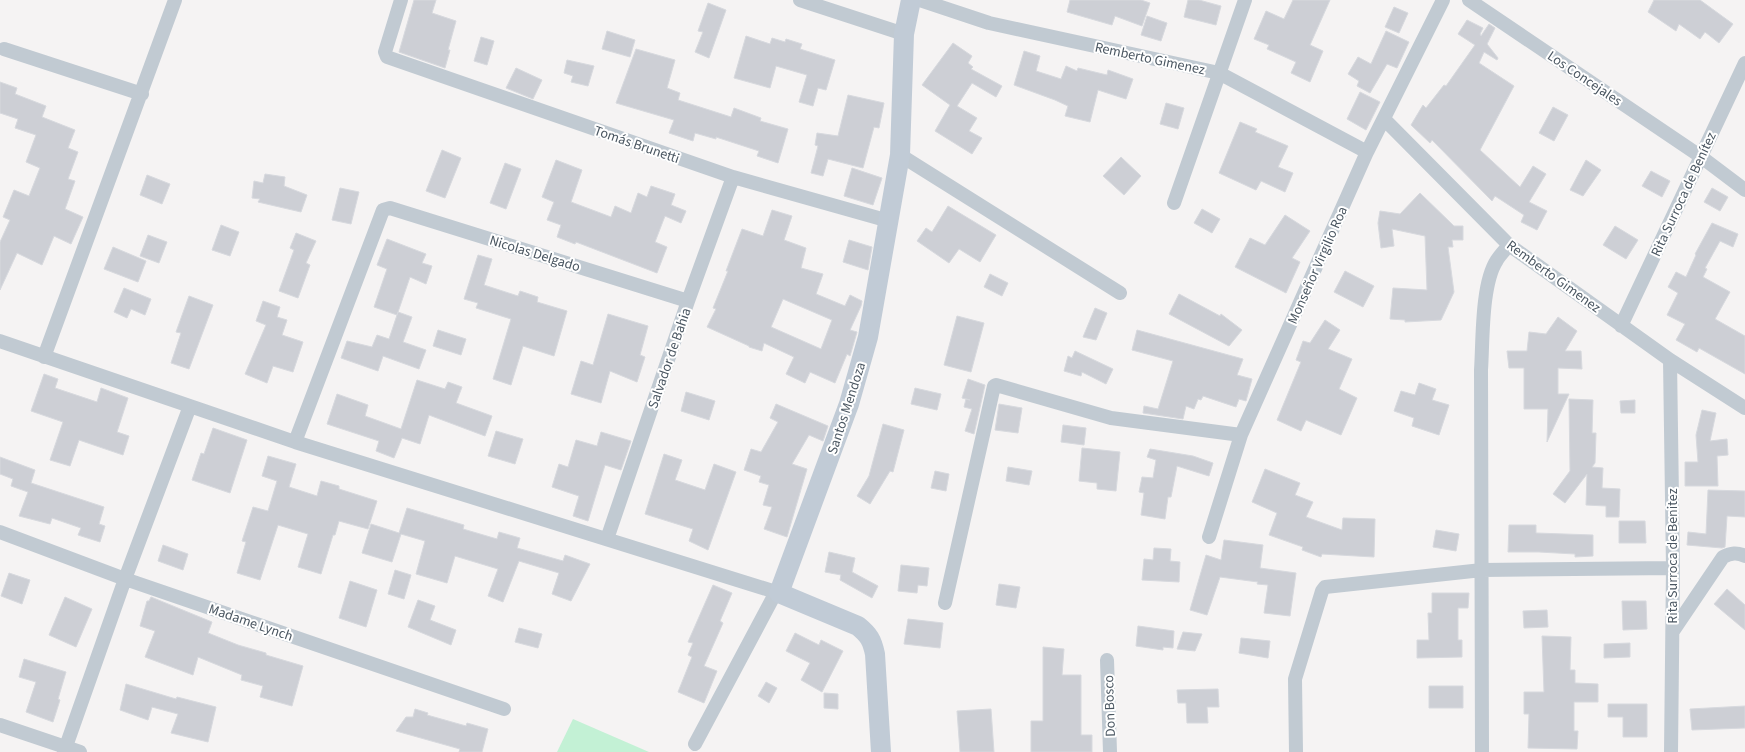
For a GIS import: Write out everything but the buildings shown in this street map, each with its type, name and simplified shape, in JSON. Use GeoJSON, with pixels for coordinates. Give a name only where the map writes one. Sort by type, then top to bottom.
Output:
{"type":"FeatureCollection","features":[{"type":"Feature","properties":{"kind":"street"},"geometry":{"type":"LineString","coordinates":[[44,357],[176,0]]}},
{"type":"Feature","properties":{"kind":"street","name":"Tomás Brunetti"},"geometry":{"type":"LineString","coordinates":[[401,0],[385,52],[387,57],[733,177],[889,221]]}},
{"type":"Feature","properties":{"kind":"street"},"geometry":{"type":"LineString","coordinates":[[800,0],[904,34]]}},
{"type":"Feature","properties":{"kind":"street","name":"Santos Mendoza"},"geometry":{"type":"LineString","coordinates":[[778,592],[849,404],[868,338],[900,155],[904,34],[911,0]]}},
{"type":"Feature","properties":{"kind":"street","name":"Remberto Gimenez"},"geometry":{"type":"LineString","coordinates":[[920,0],[989,23],[1219,73],[1367,152]]}},
{"type":"Feature","properties":{"kind":"street"},"geometry":{"type":"LineString","coordinates":[[1174,203],[1245,0]]}},
{"type":"Feature","properties":{"kind":"street","name":"Monseñor Virgilio Roa"},"geometry":{"type":"LineString","coordinates":[[1209,538],[1241,436],[1367,152],[1443,0]]}},
{"type":"Feature","properties":{"kind":"street","name":"Los Concejales"},"geometry":{"type":"LineString","coordinates":[[1469,0],[1700,156],[1745,190]]}},
{"type":"Feature","properties":{"kind":"street"},"geometry":{"type":"LineString","coordinates":[[4,49],[142,94]]}},
{"type":"Feature","properties":{"kind":"street","name":"Rita Surroca de Benítez"},"geometry":{"type":"LineString","coordinates":[[1621,326],[1745,63]]}},
{"type":"Feature","properties":{"kind":"street","name":"Remberto Gimenez"},"geometry":{"type":"LineString","coordinates":[[1384,119],[1509,245],[1670,360],[1745,408]]}},
{"type":"Feature","properties":{"kind":"street"},"geometry":{"type":"LineString","coordinates":[[900,155],[1120,293]]}},
{"type":"Feature","properties":{"kind":"street","name":"Salvador de Bahia"},"geometry":{"type":"LineString","coordinates":[[607,539],[688,301],[733,177]]}},
{"type":"Feature","properties":{"kind":"street","name":"Nicolas Delgado"},"geometry":{"type":"LineString","coordinates":[[295,442],[383,210],[390,208],[688,301]]}},
{"type":"Feature","properties":{"kind":"street"},"geometry":{"type":"LineString","coordinates":[[1482,752],[1482,370],[1484,309],[1489,279],[1496,261],[1509,245]]}},
{"type":"Feature","properties":{"kind":"street"},"geometry":{"type":"LineString","coordinates":[[0,341],[295,442],[778,592],[858,626],[868,634],[875,654],[881,752]]}},
{"type":"Feature","properties":{"kind":"street","name":"Rita Surroca de Benitez"},"geometry":{"type":"LineString","coordinates":[[1670,360],[1673,568],[1671,752]]}},
{"type":"Feature","properties":{"kind":"street"},"geometry":{"type":"LineString","coordinates":[[945,603],[994,386],[1112,418],[1241,436]]}},
{"type":"Feature","properties":{"kind":"street"},"geometry":{"type":"LineString","coordinates":[[65,750],[125,579],[190,406]]}},
{"type":"Feature","properties":{"kind":"street","name":"Madame Lynch"},"geometry":{"type":"LineString","coordinates":[[0,532],[125,579],[504,709]]}},
{"type":"Feature","properties":{"kind":"street"},"geometry":{"type":"LineString","coordinates":[[1673,631],[1723,557],[1738,553],[1745,556]]}},
{"type":"Feature","properties":{"kind":"street"},"geometry":{"type":"LineString","coordinates":[[1296,752],[1295,679],[1322,591],[1325,587],[1482,570],[1673,568]]}},
{"type":"Feature","properties":{"kind":"street"},"geometry":{"type":"LineString","coordinates":[[695,744],[778,592]]}},
{"type":"Feature","properties":{"kind":"street","name":"Don Bosco"},"geometry":{"type":"LineString","coordinates":[[1107,660],[1110,752]]}},
{"type":"Feature","properties":{"kind":"street"},"geometry":{"type":"LineString","coordinates":[[0,725],[65,750],[80,752]]}},
{"type":"Feature","properties":{"kind":"green space"},"geometry":{"type":"Polygon","coordinates":[[[573,719],[649,752],[557,752],[573,719]]]}}]}
